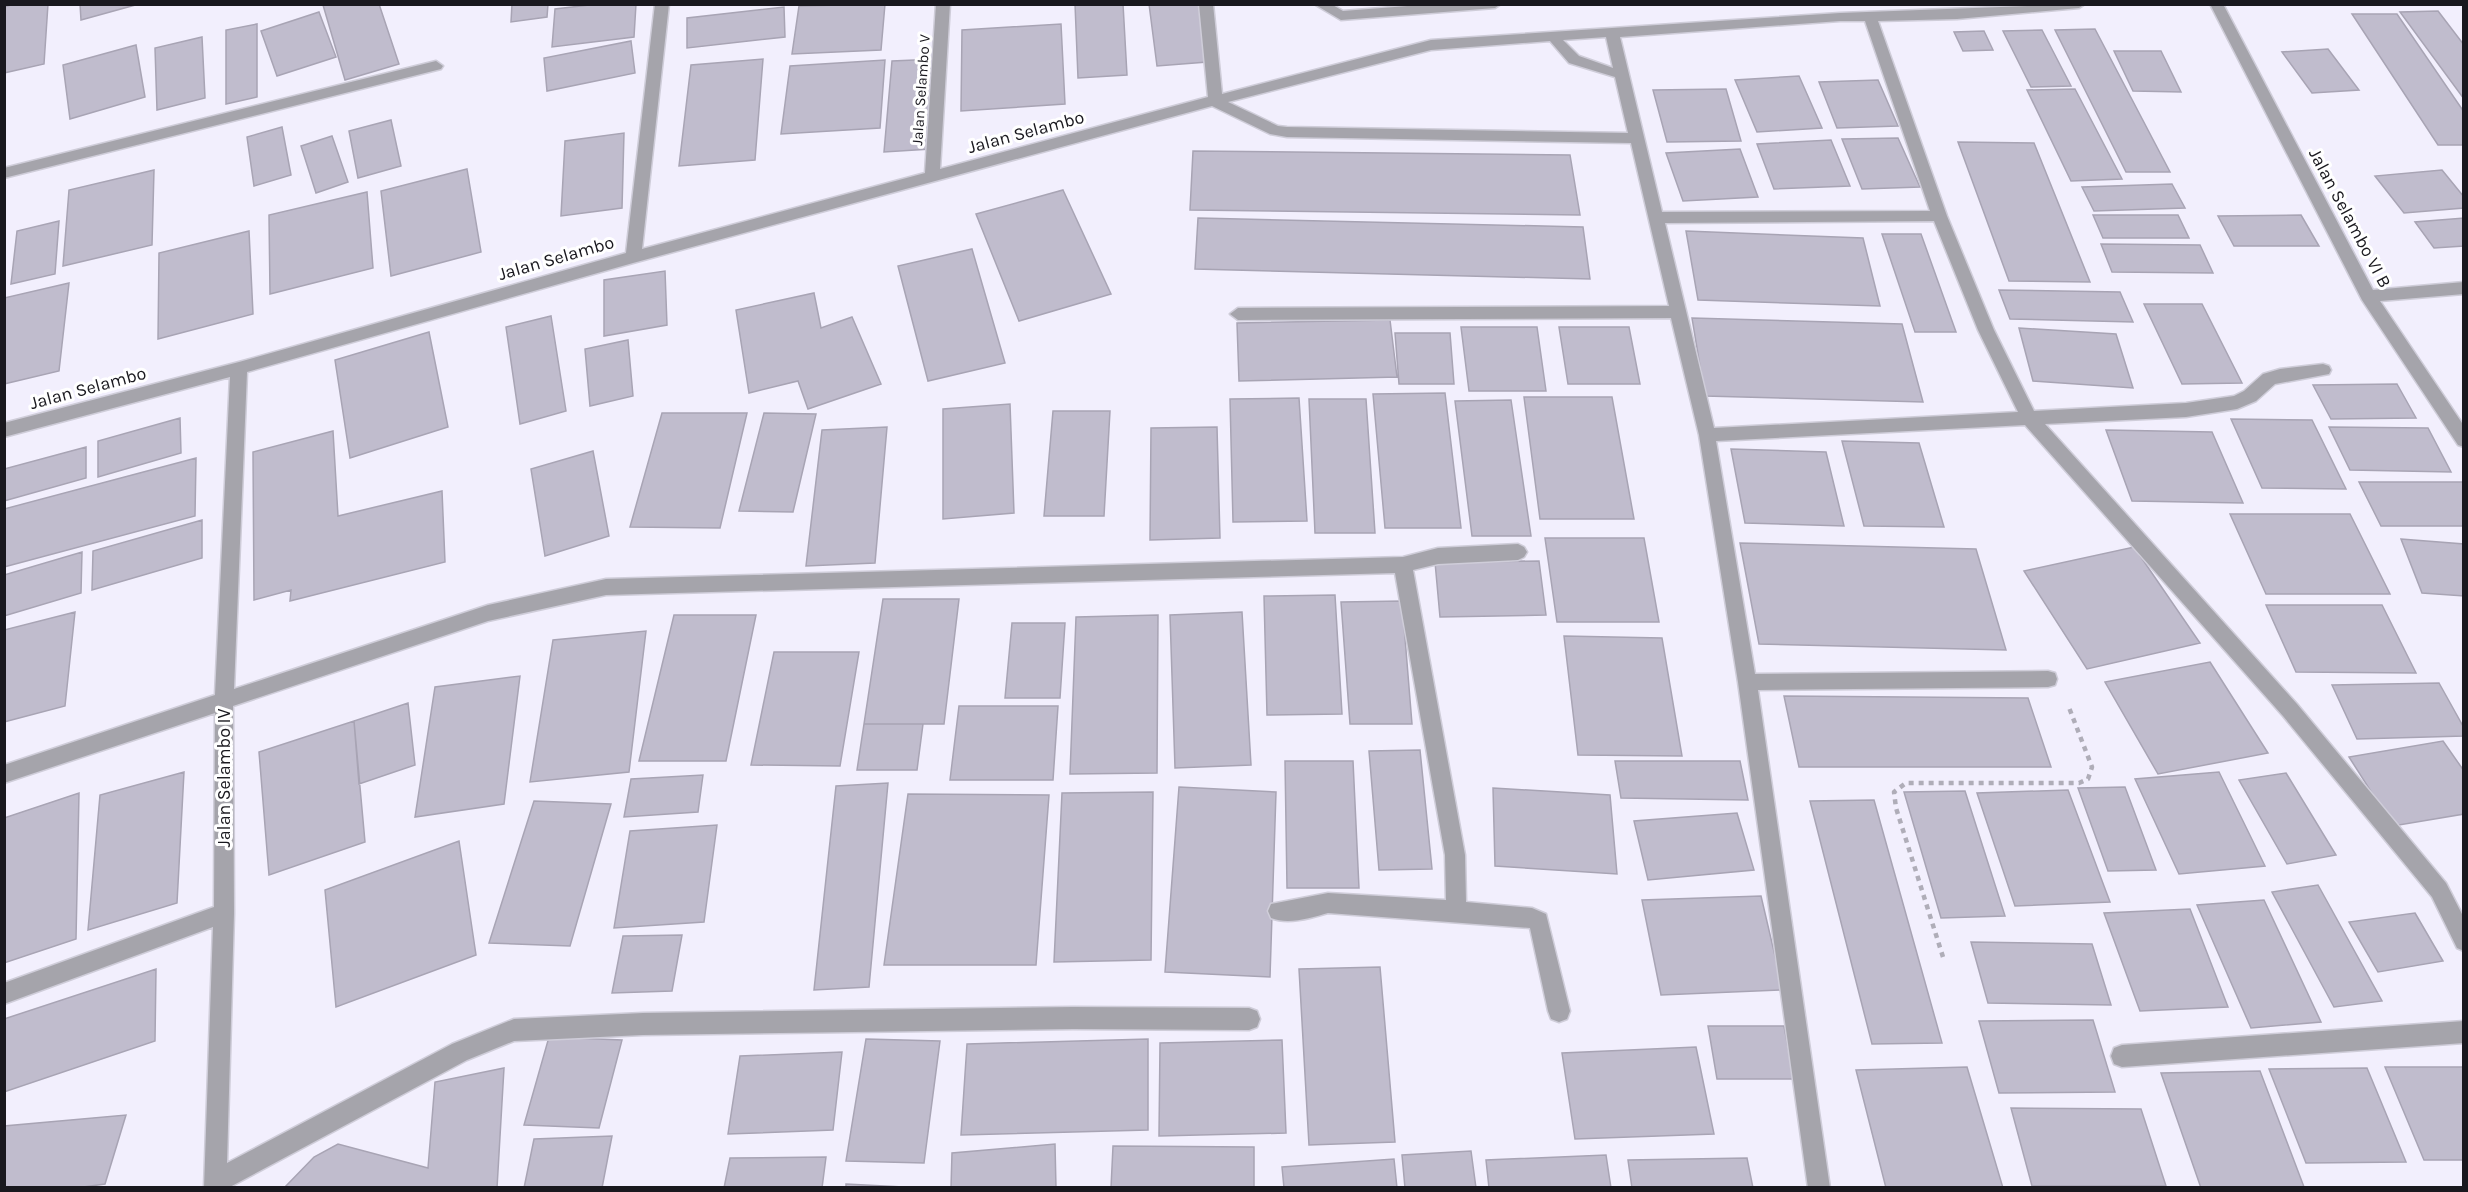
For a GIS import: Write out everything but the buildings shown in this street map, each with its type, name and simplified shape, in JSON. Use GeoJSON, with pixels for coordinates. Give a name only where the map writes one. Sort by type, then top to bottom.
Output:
{"type":"FeatureCollection","features":[{"type":"Feature","properties":{"kind":"street"},"geometry":{"type":"LineString","coordinates":[[633,257],[662,4]]}},
{"type":"Feature","properties":{"kind":"street","name":"Jalan Selambo V"},"geometry":{"type":"LineString","coordinates":[[932,177],[943,4]]}},
{"type":"Feature","properties":{"kind":"street"},"geometry":{"type":"LineString","coordinates":[[1206,4],[1216,102],[1275,130],[1637,138]]}},
{"type":"Feature","properties":{"kind":"street"},"geometry":{"type":"LineString","coordinates":[[1320,4],[1341,16],[1495,4]]}},
{"type":"Feature","properties":{"kind":"street","name":"Jalan Selambo"},"geometry":{"type":"LineString","coordinates":[[4,430],[238,368],[633,257],[1343,66],[1431,45],[1870,17],[1957,15],[2079,4]]}},
{"type":"Feature","properties":{"kind":"street","name":"Jalan Selambo VI B"},"geometry":{"type":"LineString","coordinates":[[2216,4],[2368,296],[2463,440]]}},
{"type":"Feature","properties":{"kind":"street"},"geometry":{"type":"LineString","coordinates":[[1870,17],[1939,216],[1986,330],[2030,419],[2290,710],[2439,890],[2463,941]]}},
{"type":"Feature","properties":{"kind":"street"},"geometry":{"type":"LineString","coordinates":[[1612,33],[1707,435],[1747,682],[1819,1188]]}},
{"type":"Feature","properties":{"kind":"street"},"geometry":{"type":"LineString","coordinates":[[1554,37],[1561,52],[1585,66],[1622,74]]}},
{"type":"Feature","properties":{"kind":"street"},"geometry":{"type":"LineString","coordinates":[[4,174],[436,66]]}},
{"type":"Feature","properties":{"kind":"street"},"geometry":{"type":"LineString","coordinates":[[1655,218],[1939,216]]}},
{"type":"Feature","properties":{"kind":"street"},"geometry":{"type":"LineString","coordinates":[[2368,296],[2463,288]]}},
{"type":"Feature","properties":{"kind":"street"},"geometry":{"type":"LineString","coordinates":[[1238,314],[1678,312]]}},
{"type":"Feature","properties":{"kind":"street","name":"Jalan Selambo IV"},"geometry":{"type":"LineString","coordinates":[[215,1185],[224,913],[224,700],[238,368]]}},
{"type":"Feature","properties":{"kind":"street"},"geometry":{"type":"LineString","coordinates":[[1707,435],[2186,410],[2237,402],[2250,396],[2269,379],[2280,375],[2323,370]]}},
{"type":"Feature","properties":{"kind":"street"},"geometry":{"type":"LineString","coordinates":[[4,774],[488,613],[606,587],[1402,565],[1438,556],[1518,552]]}},
{"type":"Feature","properties":{"kind":"street"},"geometry":{"type":"LineString","coordinates":[[1402,565],[1455,855],[1456,911]]}},
{"type":"Feature","properties":{"kind":"street"},"geometry":{"type":"LineString","coordinates":[[1747,682],[2048,679]]}},
{"type":"Feature","properties":{"kind":"street"},"geometry":{"type":"LineString","coordinates":[[1278,911],[1307,909],[1328,903],[1532,918],[1539,921],[1559,1011]]}},
{"type":"Feature","properties":{"kind":"street"},"geometry":{"type":"LineString","coordinates":[[4,994],[224,913]]}},
{"type":"Feature","properties":{"kind":"street"},"geometry":{"type":"LineString","coordinates":[[215,1185],[460,1052],[514,1030],[644,1024],[1072,1018],[1249,1019]]}},
{"type":"Feature","properties":{"kind":"street"},"geometry":{"type":"LineString","coordinates":[[2122,1056],[2463,1032]]}},
{"type":"Feature","properties":{"kind":"path"},"geometry":{"type":"LineString","coordinates":[[1942,957],[1896,808],[1894,792],[1906,783],[2079,783],[2088,779],[2092,766],[2061,687],[2048,679]]}}]}
